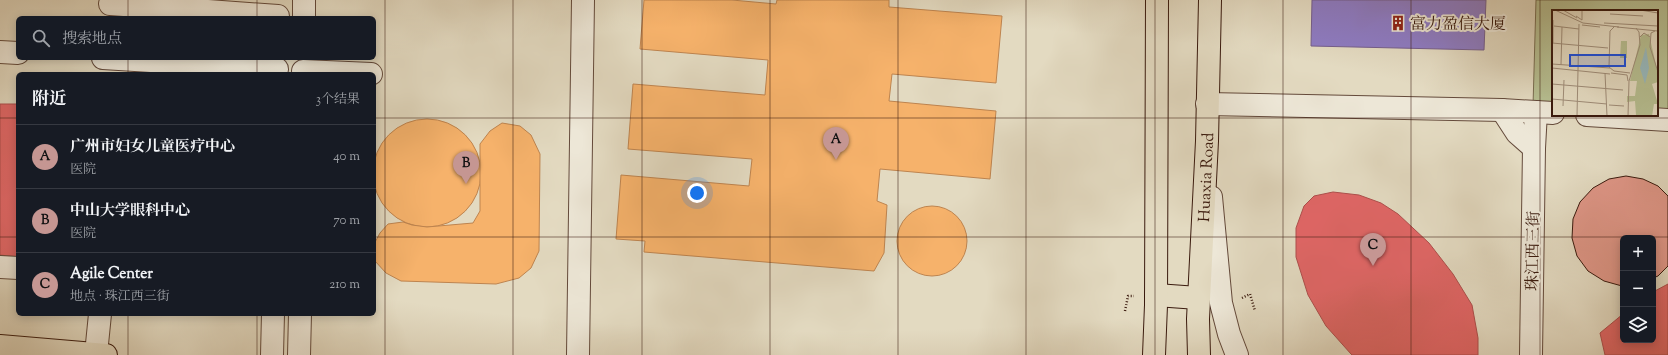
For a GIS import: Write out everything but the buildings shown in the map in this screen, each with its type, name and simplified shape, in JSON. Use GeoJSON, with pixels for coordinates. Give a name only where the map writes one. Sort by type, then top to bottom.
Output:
{"type":"FeatureCollection","features":[{"type":"Feature","properties":{"kind":"main road"},"geometry":{"type":"LineString","coordinates":[[1154,355],[1156,296],[1157,0]]}},
{"type":"Feature","properties":{"kind":"main road","name":"Huaxia Road"},"geometry":{"type":"LineString","coordinates":[[1199,355],[1198,298],[1207,141],[1210,0]]}},
{"type":"Feature","properties":{"kind":"main road"},"geometry":{"type":"LineString","coordinates":[[1156,296],[1198,298]]}},
{"type":"Feature","properties":{"kind":"main road"},"geometry":{"type":"LineString","coordinates":[[0,346],[101,355]]}},
{"type":"Feature","properties":{"kind":"street"},"geometry":{"type":"LineString","coordinates":[[304,0],[304,16]]}},
{"type":"Feature","properties":{"kind":"street"},"geometry":{"type":"LineString","coordinates":[[578,355],[583,0]]}},
{"type":"Feature","properties":{"kind":"street"},"geometry":{"type":"LineString","coordinates":[[110,4],[278,12]]}},
{"type":"Feature","properties":{"kind":"street"},"geometry":{"type":"LineString","coordinates":[[0,52],[16,53]]}},
{"type":"Feature","properties":{"kind":"street"},"geometry":{"type":"LineString","coordinates":[[125,60],[231,70],[277,67]]}},
{"type":"Feature","properties":{"kind":"street"},"geometry":{"type":"LineString","coordinates":[[303,68],[348,72]]}},
{"type":"Feature","properties":{"kind":"street"},"geometry":{"type":"LineString","coordinates":[[1207,104],[1544,112]]}},
{"type":"Feature","properties":{"kind":"street"},"geometry":{"type":"LineString","coordinates":[[1502,110],[1517,133],[1534,148]]}},
{"type":"Feature","properties":{"kind":"street","name":"珠江西三街"},"geometry":{"type":"LineString","coordinates":[[1531,355],[1534,148],[1544,112]]}},
{"type":"Feature","properties":{"kind":"street"},"geometry":{"type":"LineString","coordinates":[[1603,116],[1668,120]]}},
{"type":"Feature","properties":{"kind":"street"},"geometry":{"type":"LineString","coordinates":[[1207,141],[1221,303],[1229,334],[1237,355]]}},
{"type":"Feature","properties":{"kind":"street"},"geometry":{"type":"LineString","coordinates":[[0,267],[16,268]]}},
{"type":"Feature","properties":{"kind":"street"},"geometry":{"type":"LineString","coordinates":[[100,316],[101,355]]}},
{"type":"Feature","properties":{"kind":"street"},"geometry":{"type":"LineString","coordinates":[[272,355],[273,316]]}},
{"type":"Feature","properties":{"kind":"street"},"geometry":{"type":"LineString","coordinates":[[299,355],[300,316]]}},
{"type":"Feature","properties":{"kind":"path"},"geometry":{"type":"LineString","coordinates":[[1241,298],[1250,294],[1255,311]]}},
{"type":"Feature","properties":{"kind":"path"},"geometry":{"type":"LineString","coordinates":[[1124,311],[1128,296],[1134,296]]}},
{"type":"Feature","properties":{"kind":"green space"},"geometry":{"type":"Polygon","coordinates":[[[1536,0],[1668,0],[1668,110],[1658,109],[1658,10],[1552,10],[1552,107],[1533,106],[1536,0]]]}},
{"type":"Feature","properties":{"kind":"place","name":"富力盈信大厦"},"geometry":{"type":"Point","coordinates":[1398,23]}},
{"type":"Feature","properties":{"kind":"place","name":"广州市妇女儿童医疗中心"},"geometry":{"type":"Point","coordinates":[836,160]}},
{"type":"Feature","properties":{"kind":"place","name":"中山大学眼科中心"},"geometry":{"type":"Point","coordinates":[466,184]}},
{"type":"Feature","properties":{"kind":"place","name":"Agile Center"},"geometry":{"type":"Point","coordinates":[1373,266]}}]}
